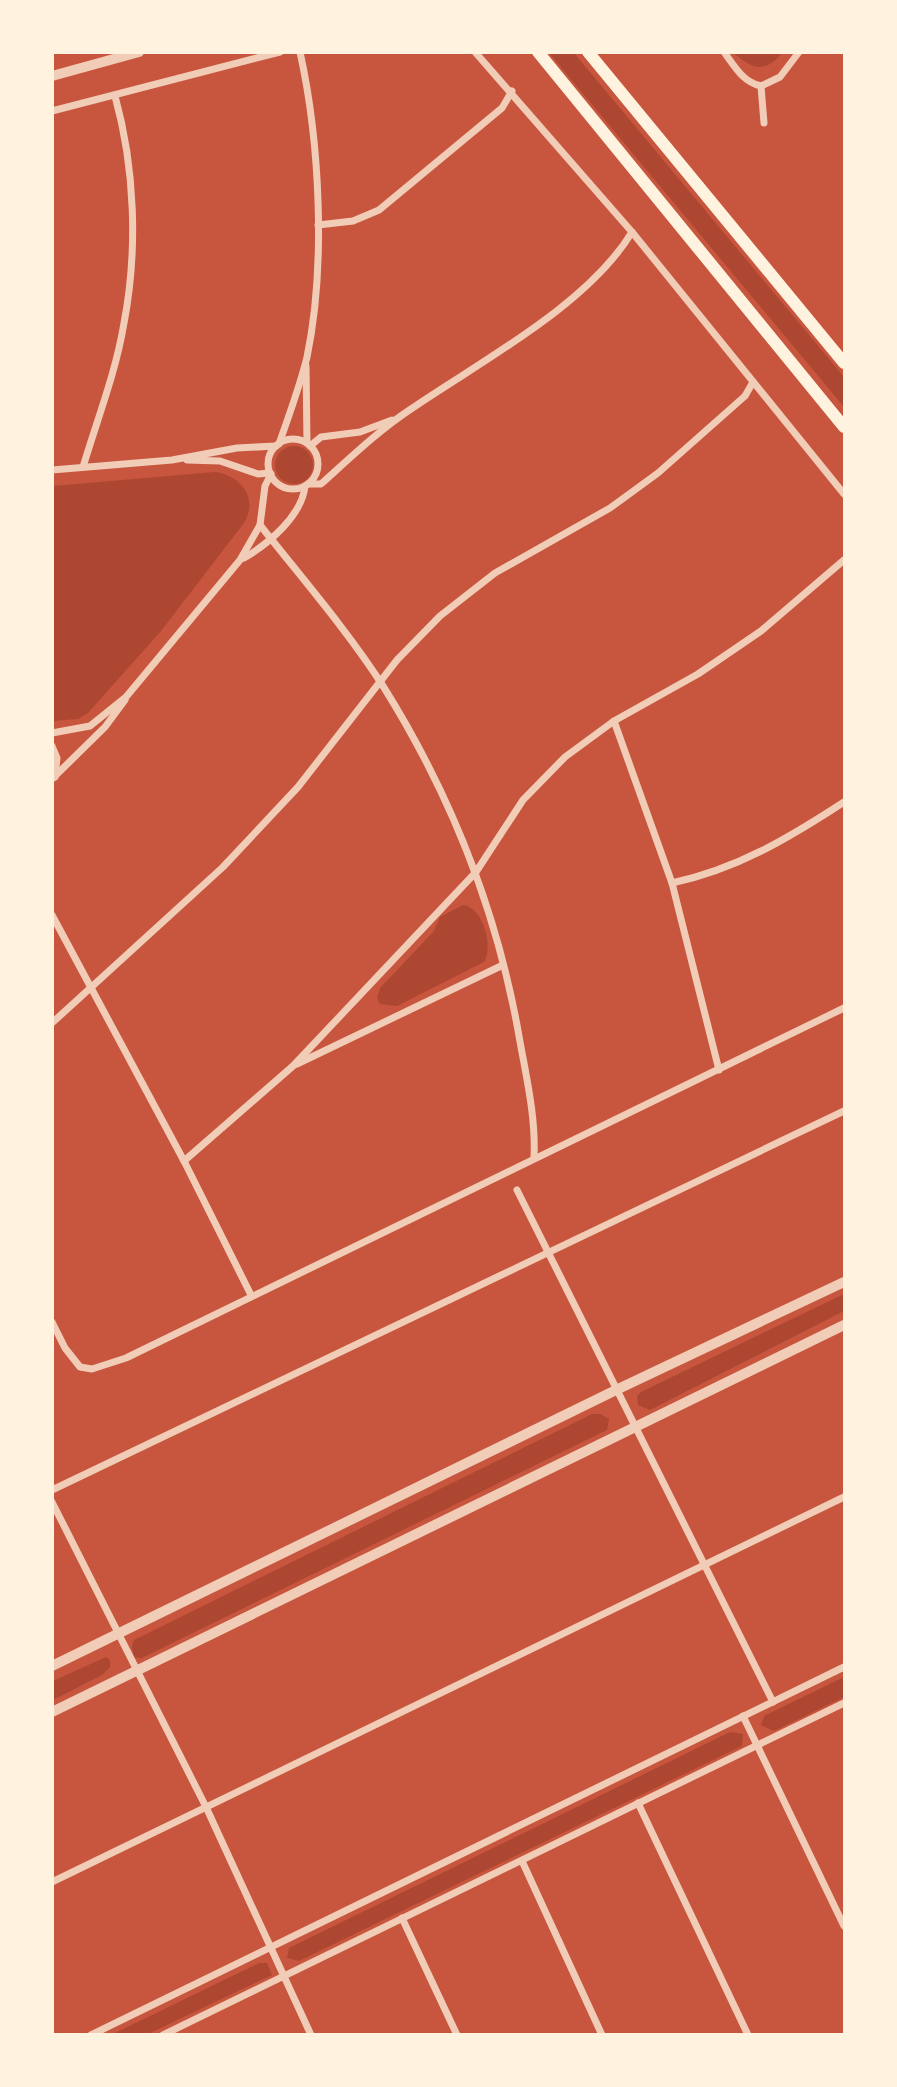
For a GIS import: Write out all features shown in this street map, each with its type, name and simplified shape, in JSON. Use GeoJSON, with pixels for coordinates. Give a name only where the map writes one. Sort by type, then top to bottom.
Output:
{"type":"FeatureCollection","features":[{"type":"Feature","properties":{"kind":"main road"},"geometry":{"type":"LineString","coordinates":[[538,52],[845,427]]}},
{"type":"Feature","properties":{"kind":"main road"},"geometry":{"type":"LineString","coordinates":[[588,52],[845,363]]}},
{"type":"Feature","properties":{"kind":"street"},"geometry":{"type":"LineString","coordinates":[[52,76],[139,52]]}},
{"type":"Feature","properties":{"kind":"street"},"geometry":{"type":"LineString","coordinates":[[52,111],[280,52]]}},
{"type":"Feature","properties":{"kind":"street"},"geometry":{"type":"LineString","coordinates":[[54,778],[105,727],[126,696],[240,561],[260,525],[265,486],[270,473],[269,458],[277,445],[306,358],[316,300],[318,225],[311,125],[300,52]]}},
{"type":"Feature","properties":{"kind":"street"},"geometry":{"type":"LineString","coordinates":[[475,52],[512,91],[632,232],[845,494]]}},
{"type":"Feature","properties":{"kind":"street"},"geometry":{"type":"LineString","coordinates":[[724,52],[750,84],[761,86],[780,76],[799,52]]}},
{"type":"Feature","properties":{"kind":"street"},"geometry":{"type":"LineString","coordinates":[[761,86],[764,123]]}},
{"type":"Feature","properties":{"kind":"street"},"geometry":{"type":"LineString","coordinates":[[318,225],[353,221],[379,210],[502,108],[512,91]]}},
{"type":"Feature","properties":{"kind":"street"},"geometry":{"type":"LineString","coordinates":[[83,467],[124,324],[131,256],[130,185],[116,96]]}},
{"type":"Feature","properties":{"kind":"street"},"geometry":{"type":"LineString","coordinates":[[270,473],[275,481],[289,488],[321,484],[399,418],[493,356],[570,299],[614,258],[632,232]]}},
{"type":"Feature","properties":{"kind":"street"},"geometry":{"type":"LineString","coordinates":[[240,561],[271,539],[301,502],[318,465],[309,444],[306,358]]}},
{"type":"Feature","properties":{"kind":"street"},"geometry":{"type":"LineString","coordinates":[[52,1023],[223,867],[298,787],[404,653],[464,595],[516,561],[610,508],[658,473],[745,396],[753,382]]}},
{"type":"Feature","properties":{"kind":"street"},"geometry":{"type":"LineString","coordinates":[[172,460],[237,448],[277,445],[293,439],[309,444],[321,437],[360,432],[399,418]]}},
{"type":"Feature","properties":{"kind":"street"},"geometry":{"type":"LineString","coordinates":[[52,470],[172,460],[220,461],[258,474],[270,473]]}},
{"type":"Feature","properties":{"kind":"street"},"geometry":{"type":"LineString","coordinates":[[260,525],[381,684],[449,807],[476,872],[503,965],[531,1101],[534,1157]]}},
{"type":"Feature","properties":{"kind":"street"},"geometry":{"type":"LineString","coordinates":[[184,1161],[293,1066],[476,872],[506,824],[544,776],[614,722],[698,674],[761,631],[845,560]]}},
{"type":"Feature","properties":{"kind":"street"},"geometry":{"type":"LineString","coordinates":[[52,733],[90,726],[126,696]]}},
{"type":"Feature","properties":{"kind":"street"},"geometry":{"type":"LineString","coordinates":[[614,722],[672,883],[719,1070]]}},
{"type":"Feature","properties":{"kind":"street"},"geometry":{"type":"LineString","coordinates":[[52,746],[57,758],[54,778]]}},
{"type":"Feature","properties":{"kind":"street"},"geometry":{"type":"LineString","coordinates":[[672,883],[724,869],[798,833],[845,803]]}},
{"type":"Feature","properties":{"kind":"street"},"geometry":{"type":"LineString","coordinates":[[52,915],[184,1161],[251,1295]]}},
{"type":"Feature","properties":{"kind":"street"},"geometry":{"type":"LineString","coordinates":[[293,1066],[503,965]]}},
{"type":"Feature","properties":{"kind":"street"},"geometry":{"type":"LineString","coordinates":[[52,1322],[73,1360],[80,1367],[92,1369],[126,1358],[534,1157],[845,1008]]}},
{"type":"Feature","properties":{"kind":"street"},"geometry":{"type":"LineString","coordinates":[[52,1490],[845,1111]]}},
{"type":"Feature","properties":{"kind":"street"},"geometry":{"type":"LineString","coordinates":[[517,1190],[551,1253],[616,1390],[773,1702]]}},
{"type":"Feature","properties":{"kind":"street"},"geometry":{"type":"LineString","coordinates":[[52,1666],[616,1390],[845,1282]]}},
{"type":"Feature","properties":{"kind":"street"},"geometry":{"type":"LineString","coordinates":[[52,1712],[845,1325]]}},
{"type":"Feature","properties":{"kind":"street"},"geometry":{"type":"LineString","coordinates":[[52,1882],[845,1497]]}},
{"type":"Feature","properties":{"kind":"street"},"geometry":{"type":"LineString","coordinates":[[52,1502],[206,1807],[311,2035]]}},
{"type":"Feature","properties":{"kind":"street"},"geometry":{"type":"LineString","coordinates":[[91,2035],[269,1945],[845,1667]]}},
{"type":"Feature","properties":{"kind":"street"},"geometry":{"type":"LineString","coordinates":[[164,2034],[845,1703]]}},
{"type":"Feature","properties":{"kind":"street"},"geometry":{"type":"LineString","coordinates":[[743,1716],[845,1926]]}},
{"type":"Feature","properties":{"kind":"street"},"geometry":{"type":"LineString","coordinates":[[638,1803],[748,2035]]}},
{"type":"Feature","properties":{"kind":"street"},"geometry":{"type":"LineString","coordinates":[[522,1861],[602,2035]]}},
{"type":"Feature","properties":{"kind":"street"},"geometry":{"type":"LineString","coordinates":[[402,1918],[457,2035]]}},
{"type":"Feature","properties":{"kind":"shaded area"},"geometry":{"type":"Polygon","coordinates":[[[549,53],[574,53],[844,377],[844,407],[549,53]]]}},
{"type":"Feature","properties":{"kind":"shaded area"},"geometry":{"type":"Polygon","coordinates":[[[734,53],[782,53],[770,64],[759,67],[747,63],[734,53]]]}},
{"type":"Feature","properties":{"kind":"shaded area"},"geometry":{"type":"Polygon","coordinates":[[[294,446],[307,452],[313,465],[307,478],[294,484],[281,478],[275,465],[281,452],[294,446]]]}},
{"type":"Feature","properties":{"kind":"shaded area"},"geometry":{"type":"Polygon","coordinates":[[[215,472],[232,478],[244,489],[249,505],[244,523],[161,631],[88,713],[78,719],[53,721],[53,486],[215,472]]]}},
{"type":"Feature","properties":{"kind":"shaded area"},"geometry":{"type":"Polygon","coordinates":[[[463,905],[476,913],[485,929],[488,947],[484,962],[397,1006],[380,1004],[377,998],[380,988],[434,931],[440,917],[463,905]]]}},
{"type":"Feature","properties":{"kind":"shaded area"},"geometry":{"type":"Polygon","coordinates":[[[844,1294],[844,1311],[650,1410],[638,1405],[637,1396],[641,1392],[844,1294]]]}},
{"type":"Feature","properties":{"kind":"shaded area"},"geometry":{"type":"Polygon","coordinates":[[[592,1414],[600,1414],[609,1419],[607,1430],[142,1658],[134,1657],[134,1640],[592,1414]]]}},
{"type":"Feature","properties":{"kind":"shaded area"},"geometry":{"type":"Polygon","coordinates":[[[106,1657],[110,1660],[110,1667],[102,1675],[53,1700],[53,1681],[106,1657]]]}},
{"type":"Feature","properties":{"kind":"shaded area"},"geometry":{"type":"Polygon","coordinates":[[[844,1677],[844,1697],[774,1731],[761,1725],[764,1716],[844,1677]]]}},
{"type":"Feature","properties":{"kind":"shaded area"},"geometry":{"type":"Polygon","coordinates":[[[730,1732],[743,1734],[742,1746],[299,1961],[287,1958],[289,1948],[730,1732]]]}},
{"type":"Feature","properties":{"kind":"shaded area"},"geometry":{"type":"Polygon","coordinates":[[[259,1963],[267,1963],[272,1975],[148,2034],[113,2034],[259,1963]]]}}]}
